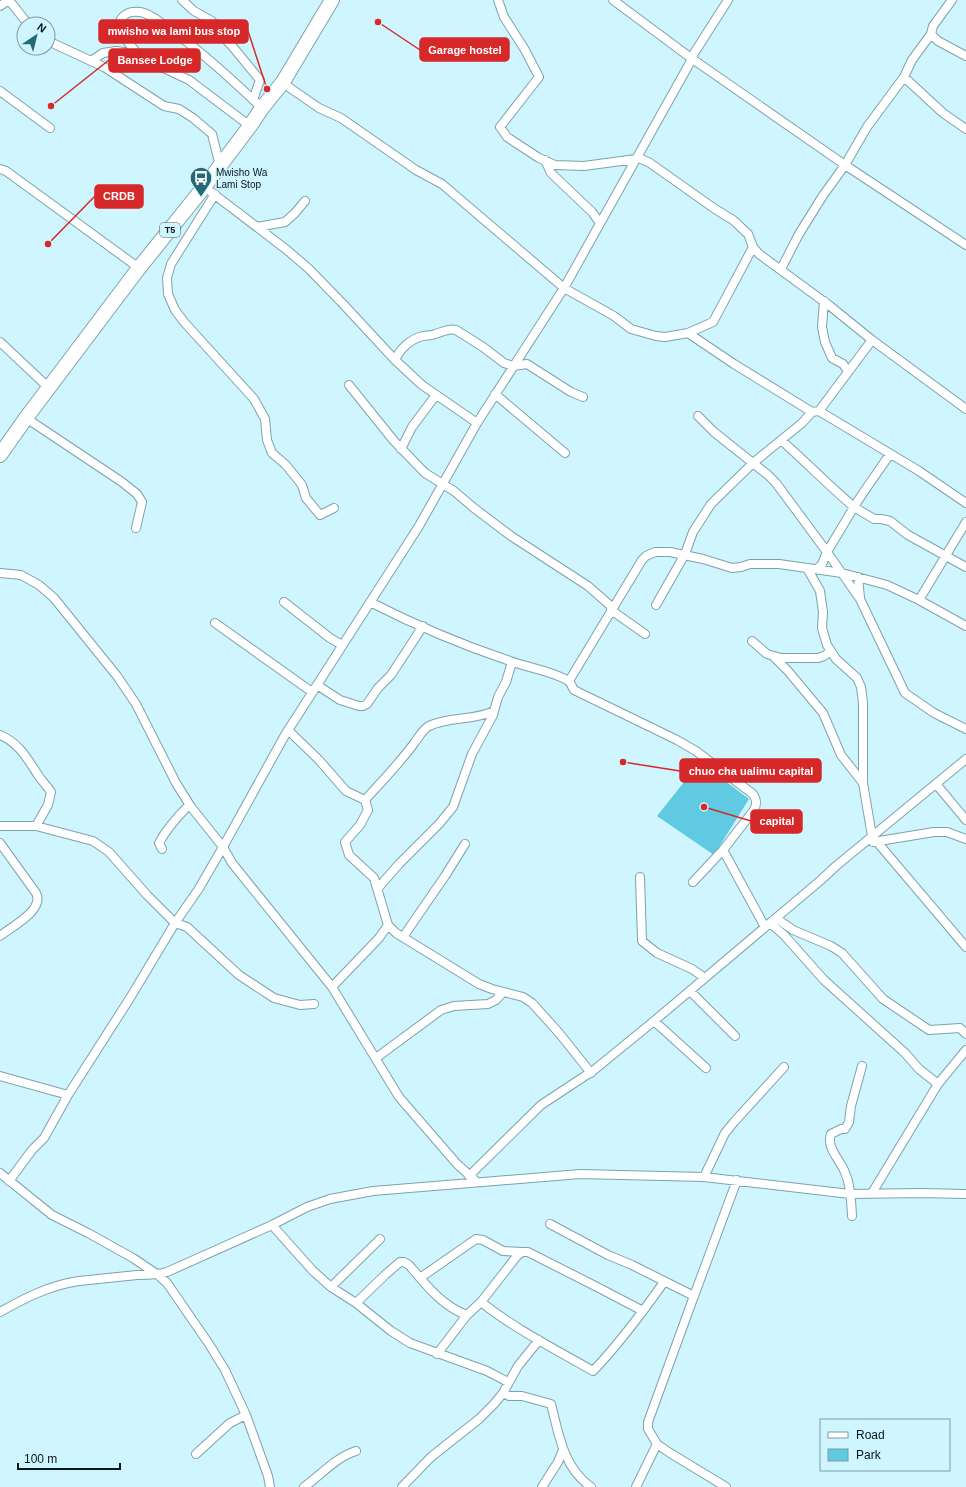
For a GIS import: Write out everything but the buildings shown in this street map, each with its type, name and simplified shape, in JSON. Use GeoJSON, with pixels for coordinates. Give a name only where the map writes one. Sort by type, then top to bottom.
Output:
{"type":"FeatureCollection","features":[{"type":"Feature","properties":{"kind":"highway","name":"T5"},"geometry":{"type":"LineString","coordinates":[[0,455],[26,418],[139,268],[209,191],[220,166],[250,126],[258,104],[283,82],[332,0]]}},
{"type":"Feature","properties":{"kind":"street"},"geometry":{"type":"LineString","coordinates":[[0,6],[9,0],[22,16]]}},
{"type":"Feature","properties":{"kind":"street"},"geometry":{"type":"LineString","coordinates":[[182,0],[194,11],[212,21],[217,31],[232,46],[260,80],[258,104]]}},
{"type":"Feature","properties":{"kind":"street"},"geometry":{"type":"LineString","coordinates":[[498,0],[504,17],[528,55],[539,77],[500,127],[507,137],[555,165],[584,166],[637,158],[650,163],[733,220],[748,234],[753,247],[760,254],[824,301],[943,394],[962,402],[966,409]]}},
{"type":"Feature","properties":{"kind":"street"},"geometry":{"type":"LineString","coordinates":[[613,0],[691,58],[966,245]]}},
{"type":"Feature","properties":{"kind":"street"},"geometry":{"type":"LineString","coordinates":[[9,1182],[32,1150],[44,1138],[68,1095],[130,998],[175,923],[198,890],[288,730],[419,526],[477,423],[564,288],[691,58],[728,0]]}},
{"type":"Feature","properties":{"kind":"street"},"geometry":{"type":"LineString","coordinates":[[780,269],[799,234],[845,164],[867,126],[904,77],[912,60],[931,34],[933,26],[952,0]]}},
{"type":"Feature","properties":{"kind":"street"},"geometry":{"type":"LineString","coordinates":[[140,57],[123,35],[119,25],[119,22],[125,14],[131,12],[146,13],[171,30],[190,44],[258,104]]}},
{"type":"Feature","properties":{"kind":"street"},"geometry":{"type":"LineString","coordinates":[[931,34],[938,41],[966,56]]}},
{"type":"Feature","properties":{"kind":"street"},"geometry":{"type":"LineString","coordinates":[[56,45],[91,61],[164,106],[179,109],[193,118],[212,134],[220,166]]}},
{"type":"Feature","properties":{"kind":"street"},"geometry":{"type":"LineString","coordinates":[[91,61],[103,53],[116,51],[140,57],[188,80],[250,126]]}},
{"type":"Feature","properties":{"kind":"street"},"geometry":{"type":"LineString","coordinates":[[904,77],[943,113],[966,129]]}},
{"type":"Feature","properties":{"kind":"street"},"geometry":{"type":"LineString","coordinates":[[283,82],[319,108],[341,118],[416,170],[442,184],[564,288],[614,316],[631,329],[656,336],[688,333],[713,322],[753,247]]}},
{"type":"Feature","properties":{"kind":"street"},"geometry":{"type":"LineString","coordinates":[[0,91],[50,128]]}},
{"type":"Feature","properties":{"kind":"street"},"geometry":{"type":"LineString","coordinates":[[545,160],[551,173],[592,212],[600,223]]}},
{"type":"Feature","properties":{"kind":"street"},"geometry":{"type":"LineString","coordinates":[[0,169],[12,176],[139,268]]}},
{"type":"Feature","properties":{"kind":"street"},"geometry":{"type":"LineString","coordinates":[[334,508],[320,515],[306,498],[302,485],[286,465],[272,453],[267,440],[265,420],[254,399],[184,322],[171,302],[167,288],[167,278],[171,264],[209,191],[287,250],[309,269],[395,360],[422,385],[477,423]]}},
{"type":"Feature","properties":{"kind":"street"},"geometry":{"type":"LineString","coordinates":[[256,227],[285,222],[290,219],[305,201]]}},
{"type":"Feature","properties":{"kind":"street"},"geometry":{"type":"LineString","coordinates":[[824,301],[822,327],[824,342],[832,358],[843,364],[848,371]]}},
{"type":"Feature","properties":{"kind":"street"},"geometry":{"type":"LineString","coordinates":[[395,360],[405,346],[416,338],[433,335],[452,329],[483,347],[504,363],[513,366],[527,364],[571,392],[583,397]]}},
{"type":"Feature","properties":{"kind":"street"},"geometry":{"type":"LineString","coordinates":[[688,333],[734,364],[919,471],[966,503]]}},
{"type":"Feature","properties":{"kind":"street"},"geometry":{"type":"LineString","coordinates":[[656,605],[685,554],[692,532],[711,504],[753,463],[816,411],[872,340]]}},
{"type":"Feature","properties":{"kind":"street"},"geometry":{"type":"LineString","coordinates":[[0,342],[49,388]]}},
{"type":"Feature","properties":{"kind":"street"},"geometry":{"type":"LineString","coordinates":[[349,385],[377,422],[425,473],[443,484],[511,536],[588,586],[612,609],[645,634]]}},
{"type":"Feature","properties":{"kind":"street"},"geometry":{"type":"LineString","coordinates":[[495,394],[565,453]]}},
{"type":"Feature","properties":{"kind":"street"},"geometry":{"type":"LineString","coordinates":[[401,449],[412,426],[436,395]]}},
{"type":"Feature","properties":{"kind":"street"},"geometry":{"type":"LineString","coordinates":[[698,416],[714,432],[776,483],[860,599],[905,693],[934,713],[966,729]]}},
{"type":"Feature","properties":{"kind":"street"},"geometry":{"type":"LineString","coordinates":[[26,418],[114,476],[137,494],[142,502],[136,528]]}},
{"type":"Feature","properties":{"kind":"street"},"geometry":{"type":"LineString","coordinates":[[781,440],[806,462],[828,485],[854,507],[874,519],[890,521],[908,535],[966,567]]}},
{"type":"Feature","properties":{"kind":"street"},"geometry":{"type":"LineString","coordinates":[[890,454],[879,472],[868,484],[827,552],[822,564],[820,570],[820,591],[823,612],[823,636],[836,659],[857,678],[861,687],[863,703],[863,783],[874,839],[966,947]]}},
{"type":"Feature","properties":{"kind":"street"},"geometry":{"type":"LineString","coordinates":[[919,600],[966,522]]}},
{"type":"Feature","properties":{"kind":"street"},"geometry":{"type":"LineString","coordinates":[[569,681],[642,560],[646,556],[659,552],[685,554],[732,568],[741,568],[750,564],[779,564],[842,573],[887,586],[919,600],[966,626]]}},
{"type":"Feature","properties":{"kind":"street"},"geometry":{"type":"LineString","coordinates":[[807,568],[820,591]]}},
{"type":"Feature","properties":{"kind":"street"},"geometry":{"type":"LineString","coordinates":[[0,572],[21,575],[39,585],[54,598],[117,676],[136,704],[176,783],[190,804],[223,847],[232,863],[332,987],[399,1097],[469,1176],[477,1182]]}},
{"type":"Feature","properties":{"kind":"street"},"geometry":{"type":"LineString","coordinates":[[858,577],[860,599]]}},
{"type":"Feature","properties":{"kind":"street"},"geometry":{"type":"LineString","coordinates":[[284,602],[330,638],[342,645]]}},
{"type":"Feature","properties":{"kind":"street"},"geometry":{"type":"LineString","coordinates":[[370,602],[423,626],[512,662],[550,673],[569,681],[574,690],[658,730],[696,751],[753,794],[756,799],[756,806],[754,810],[723,850],[693,882]]}},
{"type":"Feature","properties":{"kind":"street"},"geometry":{"type":"LineString","coordinates":[[215,623],[315,688],[340,700],[359,706],[364,706],[367,704],[378,688],[391,675],[423,626]]}},
{"type":"Feature","properties":{"kind":"street"},"geometry":{"type":"LineString","coordinates":[[752,641],[767,654],[785,659],[818,658],[831,651]]}},
{"type":"Feature","properties":{"kind":"street"},"geometry":{"type":"LineString","coordinates":[[774,656],[793,676],[823,713],[841,754],[863,783]]}},
{"type":"Feature","properties":{"kind":"street"},"geometry":{"type":"LineString","coordinates":[[378,888],[398,864],[448,814],[453,807],[462,778],[475,746],[494,711],[506,682],[512,662]]}},
{"type":"Feature","properties":{"kind":"street"},"geometry":{"type":"LineString","coordinates":[[365,800],[402,761],[426,728],[443,721],[476,717],[494,711]]}},
{"type":"Feature","properties":{"kind":"street"},"geometry":{"type":"LineString","coordinates":[[288,730],[319,760],[346,791],[365,800],[368,810],[360,825],[344,842],[349,855],[374,878],[388,925],[402,937],[465,977],[479,984],[523,997],[532,1003],[591,1072]]}},
{"type":"Feature","properties":{"kind":"street"},"geometry":{"type":"LineString","coordinates":[[0,735],[10,739],[24,753],[51,792],[48,805],[36,826]]}},
{"type":"Feature","properties":{"kind":"street"},"geometry":{"type":"LineString","coordinates":[[874,839],[966,759]]}},
{"type":"Feature","properties":{"kind":"street"},"geometry":{"type":"LineString","coordinates":[[936,784],[966,820]]}},
{"type":"Feature","properties":{"kind":"street"},"geometry":{"type":"LineString","coordinates":[[162,849],[159,843],[164,833],[190,804]]}},
{"type":"Feature","properties":{"kind":"street"},"geometry":{"type":"LineString","coordinates":[[0,826],[36,826],[94,841],[108,852],[175,923],[187,927],[239,975],[274,998],[300,1005],[314,1004]]}},
{"type":"Feature","properties":{"kind":"street"},"geometry":{"type":"LineString","coordinates":[[469,1176],[541,1105],[591,1072],[654,1021],[864,843],[874,839],[934,832],[948,832],[966,839]]}},
{"type":"Feature","properties":{"kind":"street"},"geometry":{"type":"LineString","coordinates":[[0,843],[36,893],[38,904],[14,927],[0,936]]}},
{"type":"Feature","properties":{"kind":"street"},"geometry":{"type":"LineString","coordinates":[[402,937],[445,876],[465,844]]}},
{"type":"Feature","properties":{"kind":"street"},"geometry":{"type":"LineString","coordinates":[[723,850],[770,923],[784,935],[824,980],[905,1053],[919,1069],[938,1084]]}},
{"type":"Feature","properties":{"kind":"street"},"geometry":{"type":"LineString","coordinates":[[640,877],[642,941],[657,953],[692,969],[705,978]]}},
{"type":"Feature","properties":{"kind":"street"},"geometry":{"type":"LineString","coordinates":[[770,923],[793,930],[831,946],[842,953],[883,999],[912,1017],[923,1027],[932,1031],[960,1028],[966,1034]]}},
{"type":"Feature","properties":{"kind":"street"},"geometry":{"type":"LineString","coordinates":[[332,987],[380,938],[388,925]]}},
{"type":"Feature","properties":{"kind":"street"},"geometry":{"type":"LineString","coordinates":[[690,991],[735,1036]]}},
{"type":"Feature","properties":{"kind":"street"},"geometry":{"type":"LineString","coordinates":[[376,1058],[441,1010],[454,1006],[488,1004],[496,1000],[503,992]]}},
{"type":"Feature","properties":{"kind":"street"},"geometry":{"type":"LineString","coordinates":[[654,1021],[706,1068]]}},
{"type":"Feature","properties":{"kind":"street"},"geometry":{"type":"LineString","coordinates":[[872,1193],[938,1084],[966,1050]]}},
{"type":"Feature","properties":{"kind":"street"},"geometry":{"type":"LineString","coordinates":[[852,1216],[848,1181],[844,1170],[829,1144],[829,1138],[831,1134],[841,1129],[845,1129],[849,1122],[851,1106],[862,1066]]}},
{"type":"Feature","properties":{"kind":"street"},"geometry":{"type":"LineString","coordinates":[[704,1177],[725,1133],[784,1067]]}},
{"type":"Feature","properties":{"kind":"street"},"geometry":{"type":"LineString","coordinates":[[0,1076],[68,1095]]}},
{"type":"Feature","properties":{"kind":"street"},"geometry":{"type":"LineString","coordinates":[[0,1173],[9,1182],[52,1215],[133,1258],[168,1283],[209,1344],[233,1387],[246,1415],[268,1476],[270,1487]]}},
{"type":"Feature","properties":{"kind":"street"},"geometry":{"type":"LineString","coordinates":[[0,1312],[18,1302],[56,1286],[77,1281],[137,1275],[158,1275],[191,1262],[226,1244],[272,1225],[307,1207],[330,1199],[373,1191],[580,1174],[704,1177],[850,1194],[966,1194]]}},
{"type":"Feature","properties":{"kind":"street"},"geometry":{"type":"LineString","coordinates":[[726,1487],[658,1444],[648,1429],[648,1422],[737,1180]]}},
{"type":"Feature","properties":{"kind":"street"},"geometry":{"type":"LineString","coordinates":[[550,1224],[608,1255],[632,1265],[694,1296]]}},
{"type":"Feature","properties":{"kind":"street"},"geometry":{"type":"LineString","coordinates":[[272,1225],[313,1271],[331,1287],[356,1303],[410,1343],[487,1371],[508,1382]]}},
{"type":"Feature","properties":{"kind":"street"},"geometry":{"type":"LineString","coordinates":[[331,1287],[380,1239]]}},
{"type":"Feature","properties":{"kind":"street"},"geometry":{"type":"LineString","coordinates":[[420,1278],[476,1240],[483,1240],[503,1251],[528,1252],[643,1311]]}},
{"type":"Feature","properties":{"kind":"street"},"geometry":{"type":"LineString","coordinates":[[437,1354],[467,1315],[481,1302],[517,1256],[522,1252]]}},
{"type":"Feature","properties":{"kind":"street"},"geometry":{"type":"LineString","coordinates":[[356,1303],[385,1274],[400,1262],[409,1265],[436,1295],[456,1311],[467,1315]]}},
{"type":"Feature","properties":{"kind":"street"},"geometry":{"type":"LineString","coordinates":[[481,1302],[498,1315],[538,1340],[594,1371],[612,1351],[664,1282]]}},
{"type":"Feature","properties":{"kind":"street"},"geometry":{"type":"LineString","coordinates":[[402,1487],[431,1457],[479,1419],[494,1404],[503,1393],[518,1366],[538,1340]]}},
{"type":"Feature","properties":{"kind":"street"},"geometry":{"type":"LineString","coordinates":[[503,1393],[509,1396],[522,1396],[551,1404],[563,1450],[573,1468],[591,1487]]}},
{"type":"Feature","properties":{"kind":"street"},"geometry":{"type":"LineString","coordinates":[[196,1454],[230,1423],[246,1415]]}},
{"type":"Feature","properties":{"kind":"street"},"geometry":{"type":"LineString","coordinates":[[636,1487],[658,1444]]}},
{"type":"Feature","properties":{"kind":"street"},"geometry":{"type":"LineString","coordinates":[[542,1487],[558,1462],[563,1450]]}},
{"type":"Feature","properties":{"kind":"street"},"geometry":{"type":"LineString","coordinates":[[304,1487],[349,1453],[356,1451]]}},
{"type":"Feature","properties":{"kind":"green space"},"geometry":{"type":"Polygon","coordinates":[[[700,762],[749,799],[714,855],[657,816],[700,762]]]}},
{"type":"Feature","properties":{"kind":"place","name":"Garage hostel"},"geometry":{"type":"Point","coordinates":[378,22]}},
{"type":"Feature","properties":{"kind":"place","name":"mwisho wa lami bus stop"},"geometry":{"type":"Point","coordinates":[267,89]}},
{"type":"Feature","properties":{"kind":"place","name":"Bansee Lodge"},"geometry":{"type":"Point","coordinates":[51,106]}},
{"type":"Feature","properties":{"kind":"place","name":"Mwisho Wa Lami Stop"},"geometry":{"type":"Point","coordinates":[201,198]}},
{"type":"Feature","properties":{"kind":"place","name":"CRDB"},"geometry":{"type":"Point","coordinates":[48,244]}},
{"type":"Feature","properties":{"kind":"place","name":"chuo cha ualimu capital"},"geometry":{"type":"Point","coordinates":[623,762]}},
{"type":"Feature","properties":{"kind":"place","name":"capital"},"geometry":{"type":"Point","coordinates":[704,807]}}]}
